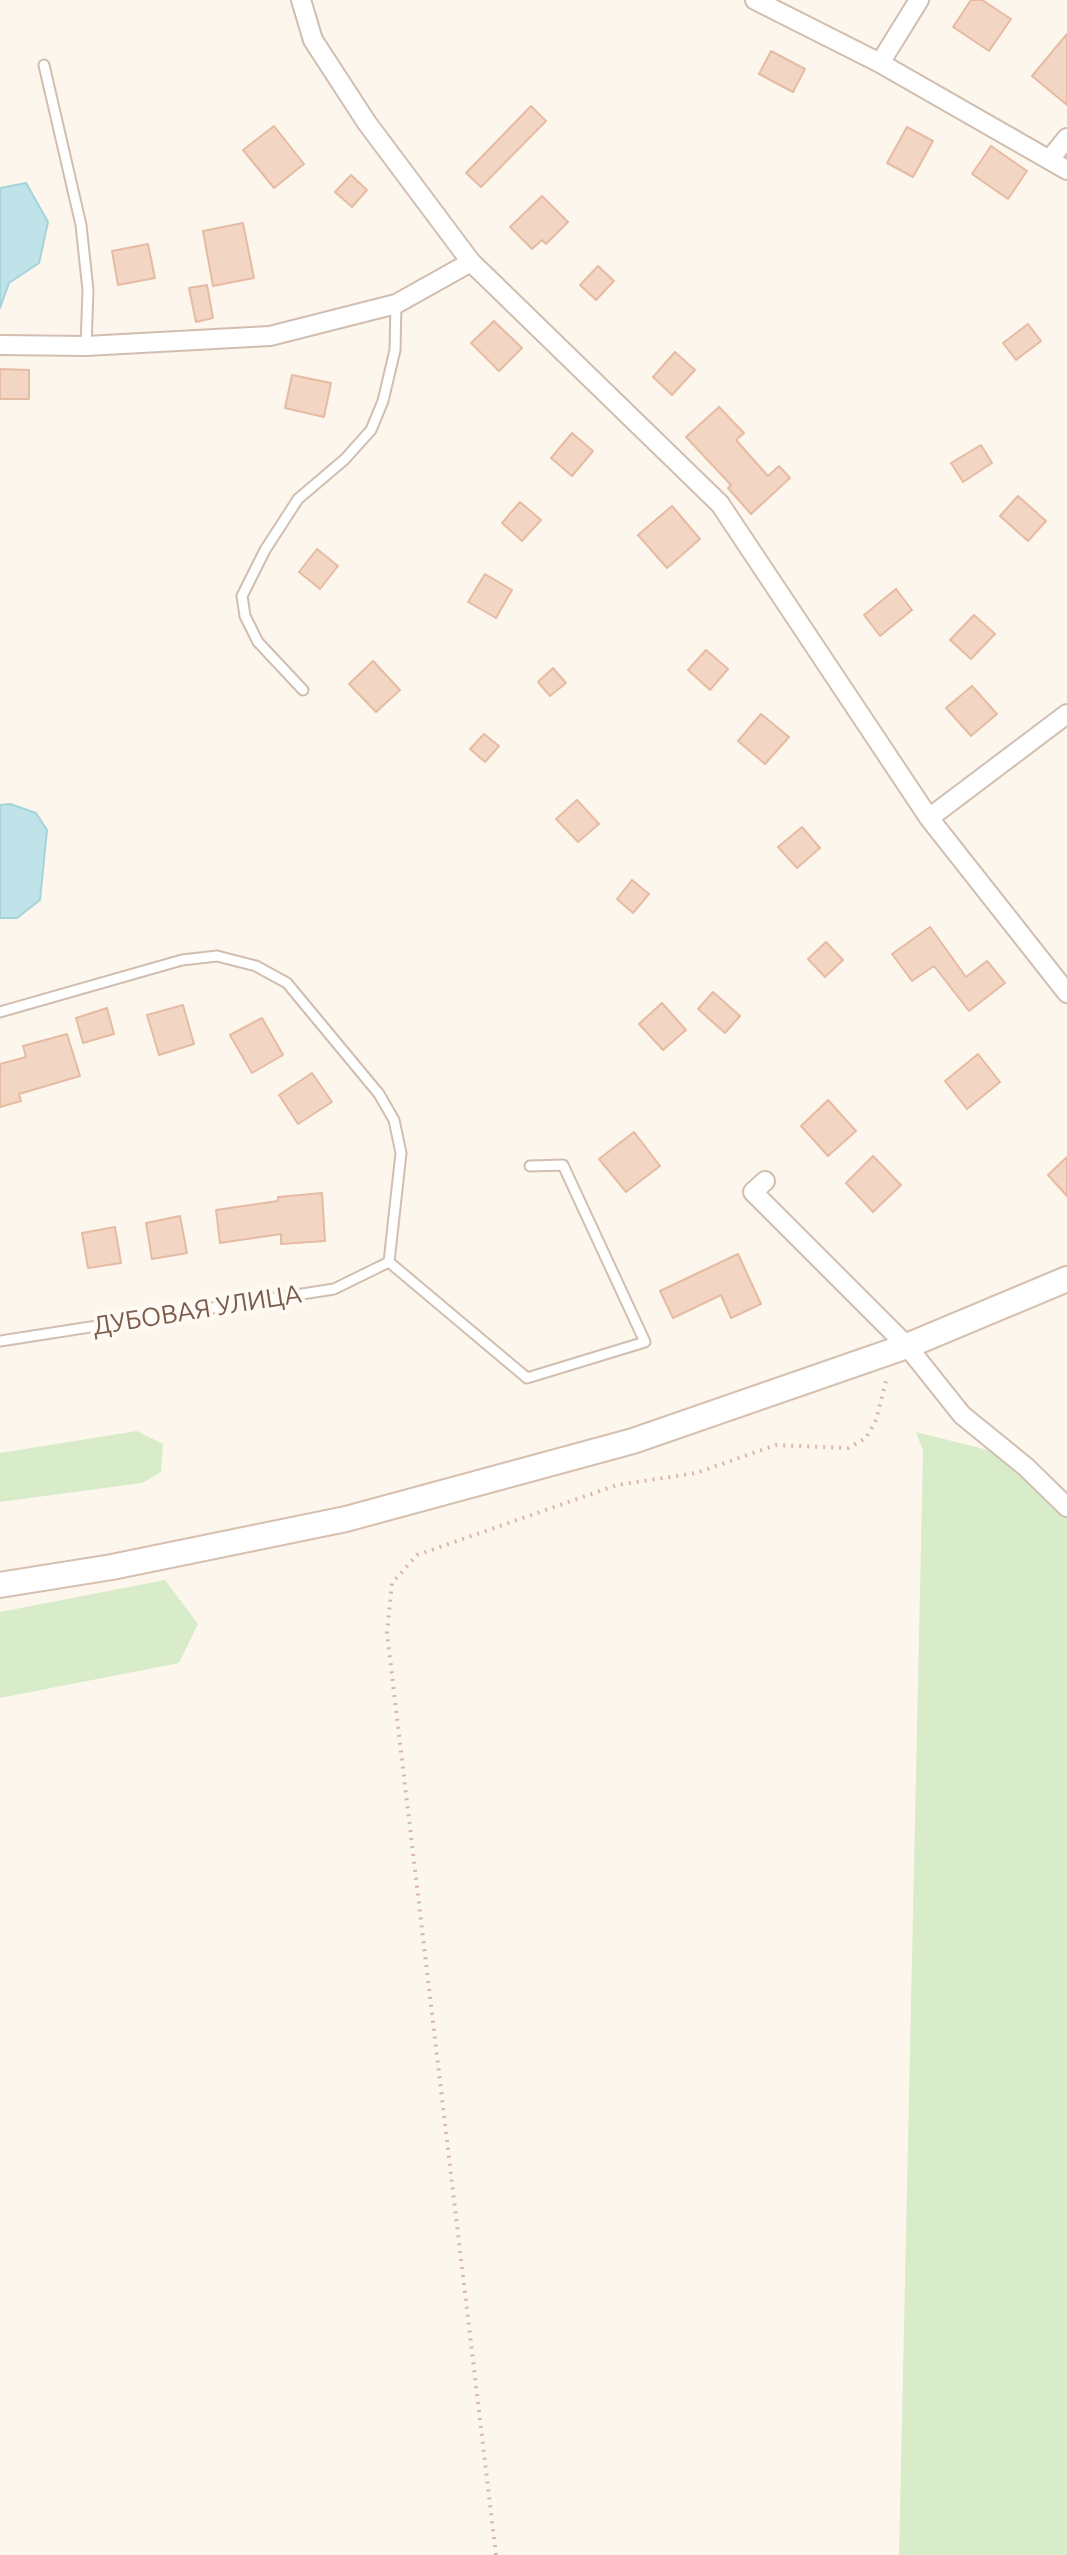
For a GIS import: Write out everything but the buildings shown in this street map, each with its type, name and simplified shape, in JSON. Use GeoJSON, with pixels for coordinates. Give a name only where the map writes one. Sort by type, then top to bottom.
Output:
{"type":"FeatureCollection","features":[{"type":"Feature","properties":{"kind":"street"},"geometry":{"type":"LineString","coordinates":[[301,0],[313,40],[367,123],[471,262],[720,504],[929,818],[1067,993]]}},
{"type":"Feature","properties":{"kind":"street"},"geometry":{"type":"LineString","coordinates":[[755,0],[880,63],[1067,170]]}},
{"type":"Feature","properties":{"kind":"street"},"geometry":{"type":"LineString","coordinates":[[880,63],[919,0]]}},
{"type":"Feature","properties":{"kind":"street"},"geometry":{"type":"LineString","coordinates":[[1050,159],[1067,138]]}},
{"type":"Feature","properties":{"kind":"street"},"geometry":{"type":"LineString","coordinates":[[0,345],[86,346],[270,336],[396,304],[471,262]]}},
{"type":"Feature","properties":{"kind":"street"},"geometry":{"type":"LineString","coordinates":[[929,818],[1067,714]]}},
{"type":"Feature","properties":{"kind":"street"},"geometry":{"type":"LineString","coordinates":[[765,1181],[753,1192],[962,1415],[1026,1467],[1067,1507]]}},
{"type":"Feature","properties":{"kind":"street"},"geometry":{"type":"LineString","coordinates":[[0,1585],[112,1567],[346,1519],[633,1441],[900,1349],[1067,1279]]}},
{"type":"Feature","properties":{"kind":"lane"},"geometry":{"type":"LineString","coordinates":[[44,65],[81,225],[88,290],[86,346]]}},
{"type":"Feature","properties":{"kind":"lane"},"geometry":{"type":"LineString","coordinates":[[303,690],[258,642],[245,616],[242,596],[265,550],[298,499],[345,459],[371,430],[383,401],[395,350],[396,304]]}},
{"type":"Feature","properties":{"kind":"lane"},"geometry":{"type":"LineString","coordinates":[[0,1012],[182,960],[217,956],[256,966],[287,983],[379,1094],[394,1120],[401,1153],[389,1262],[527,1378],[645,1342],[563,1165],[530,1166]]}},
{"type":"Feature","properties":{"kind":"lane","name":"ДУБОВАЯ УЛИЦА"},"geometry":{"type":"LineString","coordinates":[[0,1341],[334,1289],[389,1262]]}},
{"type":"Feature","properties":{"kind":"path"},"geometry":{"type":"LineString","coordinates":[[496,2555],[387,1633],[392,1583],[417,1555],[617,1485],[696,1473],[776,1445],[848,1448],[866,1438],[876,1420],[900,1349]]}},
{"type":"Feature","properties":{"kind":"green space"},"geometry":{"type":"Polygon","coordinates":[[[137,1431],[163,1444],[161,1472],[142,1483],[0,1502],[0,1453],[137,1431]]]}},
{"type":"Feature","properties":{"kind":"green space"},"geometry":{"type":"Polygon","coordinates":[[[916,1432],[996,1452],[1067,1509],[1067,2555],[899,2555],[923,1451],[916,1432]]]}},
{"type":"Feature","properties":{"kind":"green space"},"geometry":{"type":"Polygon","coordinates":[[[165,1580],[198,1624],[179,1663],[0,1698],[0,1612],[165,1580]]]}},
{"type":"Feature","properties":{"kind":"water"},"geometry":{"type":"Polygon","coordinates":[[[26,183],[48,222],[39,263],[9,283],[0,308],[0,188],[26,183]]]}},
{"type":"Feature","properties":{"kind":"water"},"geometry":{"type":"Polygon","coordinates":[[[10,804],[36,813],[47,830],[40,900],[17,918],[0,918],[0,805],[10,804]]]}}]}
